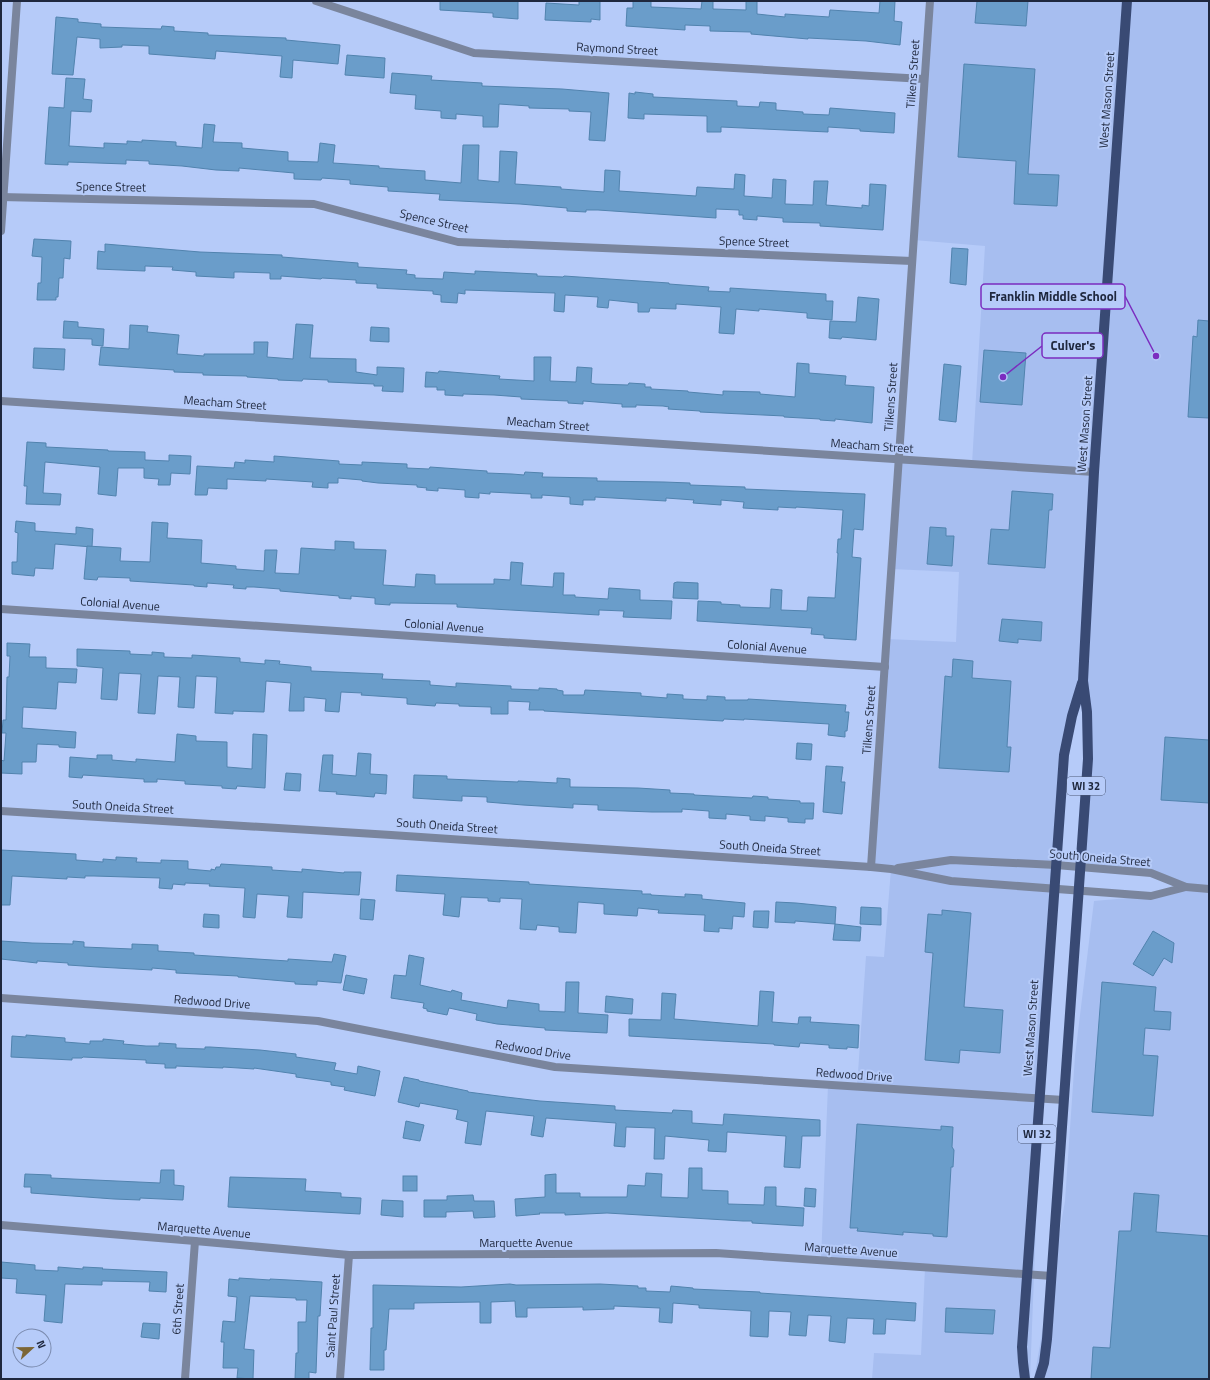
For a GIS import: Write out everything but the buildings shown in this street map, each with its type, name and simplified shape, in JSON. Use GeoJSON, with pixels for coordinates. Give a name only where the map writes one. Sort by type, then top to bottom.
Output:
{"type":"FeatureCollection","features":[{"type":"Feature","properties":{"kind":"main road","name":"West Mason Street"},"geometry":{"type":"LineString","coordinates":[[1039,1379],[1044,1363],[1047,1345],[1088,759],[1087,712],[1083,681],[1094,472],[1127,1]]}},
{"type":"Feature","properties":{"kind":"main road","name":"West Mason Street"},"geometry":{"type":"LineString","coordinates":[[1025,1379],[1022,1362],[1022,1347],[1064,755],[1072,716],[1083,681]]}},
{"type":"Feature","properties":{"kind":"street"},"geometry":{"type":"LineString","coordinates":[[1,232],[2,197],[17,1]]}},
{"type":"Feature","properties":{"kind":"street","name":"Raymond Street"},"geometry":{"type":"LineString","coordinates":[[316,1],[474,52],[924,79]]}},
{"type":"Feature","properties":{"kind":"street","name":"Tilkens Street"},"geometry":{"type":"LineString","coordinates":[[871,867],[930,1]]}},
{"type":"Feature","properties":{"kind":"street","name":"Spence Street"},"geometry":{"type":"LineString","coordinates":[[2,197],[314,204],[458,242],[912,260]]}},
{"type":"Feature","properties":{"kind":"street","name":"Meacham Street"},"geometry":{"type":"LineString","coordinates":[[1,400],[1094,472]]}},
{"type":"Feature","properties":{"kind":"street","name":"Colonial Avenue"},"geometry":{"type":"LineString","coordinates":[[1,609],[885,667]]}},
{"type":"Feature","properties":{"kind":"street","name":"South Oneida Street"},"geometry":{"type":"LineString","coordinates":[[1,811],[871,867],[891,869],[951,881],[1078,892],[1151,896],[1186,887]]}},
{"type":"Feature","properties":{"kind":"street","name":"South Oneida Street"},"geometry":{"type":"LineString","coordinates":[[891,869],[951,860],[1056,865],[1151,873],[1186,887],[1209,889]]}},
{"type":"Feature","properties":{"kind":"street","name":"Redwood Drive"},"geometry":{"type":"LineString","coordinates":[[1,998],[318,1021],[556,1067],[1064,1100]]}},
{"type":"Feature","properties":{"kind":"street","name":"Marquette Avenue"},"geometry":{"type":"LineString","coordinates":[[1,1225],[195,1241],[349,1256],[716,1253],[1052,1276]]}},
{"type":"Feature","properties":{"kind":"street","name":"6th Street"},"geometry":{"type":"LineString","coordinates":[[185,1379],[195,1241]]}},
{"type":"Feature","properties":{"kind":"street","name":"Saint Paul Street"},"geometry":{"type":"LineString","coordinates":[[340,1379],[349,1256]]}},
{"type":"Feature","properties":{"kind":"shaded area"},"geometry":{"type":"Polygon","coordinates":[[[930,1],[1209,1],[1209,1379],[1034,1379],[1065,1201],[1075,1056],[1094,901],[1151,896],[1185,887],[1151,873],[1080,867],[1088,759],[1083,682],[1072,716],[1042,1068],[1030,1379],[872,1379],[874,1353],[921,1355],[925,1268],[821,1260],[828,1085],[857,1087],[866,956],[884,957],[891,869],[871,867],[887,639],[956,642],[959,572],[891,569],[899,460],[972,464],[985,246],[914,240],[930,1]]]}},
{"type":"Feature","properties":{"kind":"place","name":"Franklin Middle School"},"geometry":{"type":"Point","coordinates":[1156,356]}},
{"type":"Feature","properties":{"kind":"place","name":"Culver's"},"geometry":{"type":"Point","coordinates":[1003,377]}}]}
